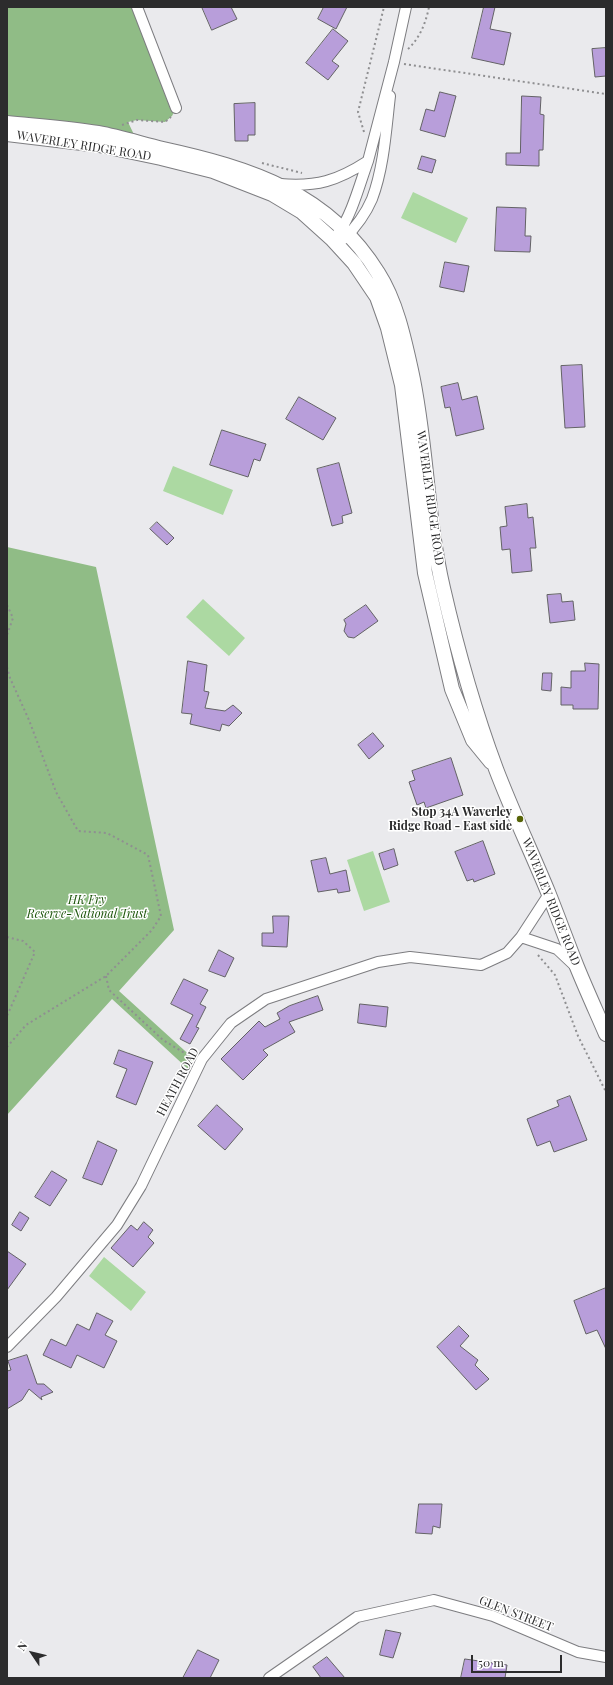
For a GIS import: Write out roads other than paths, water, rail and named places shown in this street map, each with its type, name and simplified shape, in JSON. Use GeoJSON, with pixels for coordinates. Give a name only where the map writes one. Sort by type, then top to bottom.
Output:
{"type":"FeatureCollection","features":[{"type":"Feature","properties":{"kind":"main road","name":"WAVERLEY RIDGE ROAD"},"geometry":{"type":"LineString","coordinates":[[7,123],[99,133],[220,163],[262,176],[321,209],[345,231],[364,252],[380,275],[392,301],[402,331],[412,373],[420,424],[432,530],[442,583],[460,660],[497,770],[606,1034]]}},
{"type":"Feature","properties":{"kind":"main road","name":"WAVERLEY RIDGE ROAD"},"geometry":{"type":"LineString","coordinates":[[7,134],[99,145],[213,171],[272,194],[302,212],[335,242],[354,263],[377,297],[388,328],[402,385],[425,573],[452,689],[473,740],[497,770]]}},
{"type":"Feature","properties":{"kind":"street"},"geometry":{"type":"LineString","coordinates":[[137,7],[176,108]]}},
{"type":"Feature","properties":{"kind":"street"},"geometry":{"type":"LineString","coordinates":[[345,231],[368,161],[394,62],[406,7]]}},
{"type":"Feature","properties":{"kind":"street"},"geometry":{"type":"LineString","coordinates":[[335,242],[345,231],[356,225],[372,200],[386,129],[394,62]]}},
{"type":"Feature","properties":{"kind":"street","name":"WAVERLEY RIDGE ROAD"},"geometry":{"type":"LineString","coordinates":[[278,184],[297,186],[326,182],[348,174],[368,161]]}},
{"type":"Feature","properties":{"kind":"street","name":"HEATH ROAD"},"geometry":{"type":"LineString","coordinates":[[7,1347],[71,1281],[117,1225],[141,1186],[202,1059],[231,1023],[266,999],[378,962],[410,957],[481,965],[507,953],[521,937],[549,894]]}},
{"type":"Feature","properties":{"kind":"street"},"geometry":{"type":"LineString","coordinates":[[521,937],[556,949],[578,969]]}},
{"type":"Feature","properties":{"kind":"street","name":"GLEN STREET"},"geometry":{"type":"LineString","coordinates":[[269,1678],[358,1617],[434,1600],[493,1616],[578,1652],[606,1657]]}},
{"type":"Feature","properties":{"kind":"place","name":"Stop 34A Waverley Ridge Road - East side"},"geometry":{"type":"Point","coordinates":[520,819]}},
{"type":"Feature","properties":{"kind":"park label","name":"HK Fry Reserve-National Trust"},"geometry":{"type":"Point","coordinates":[87,907]}}]}
